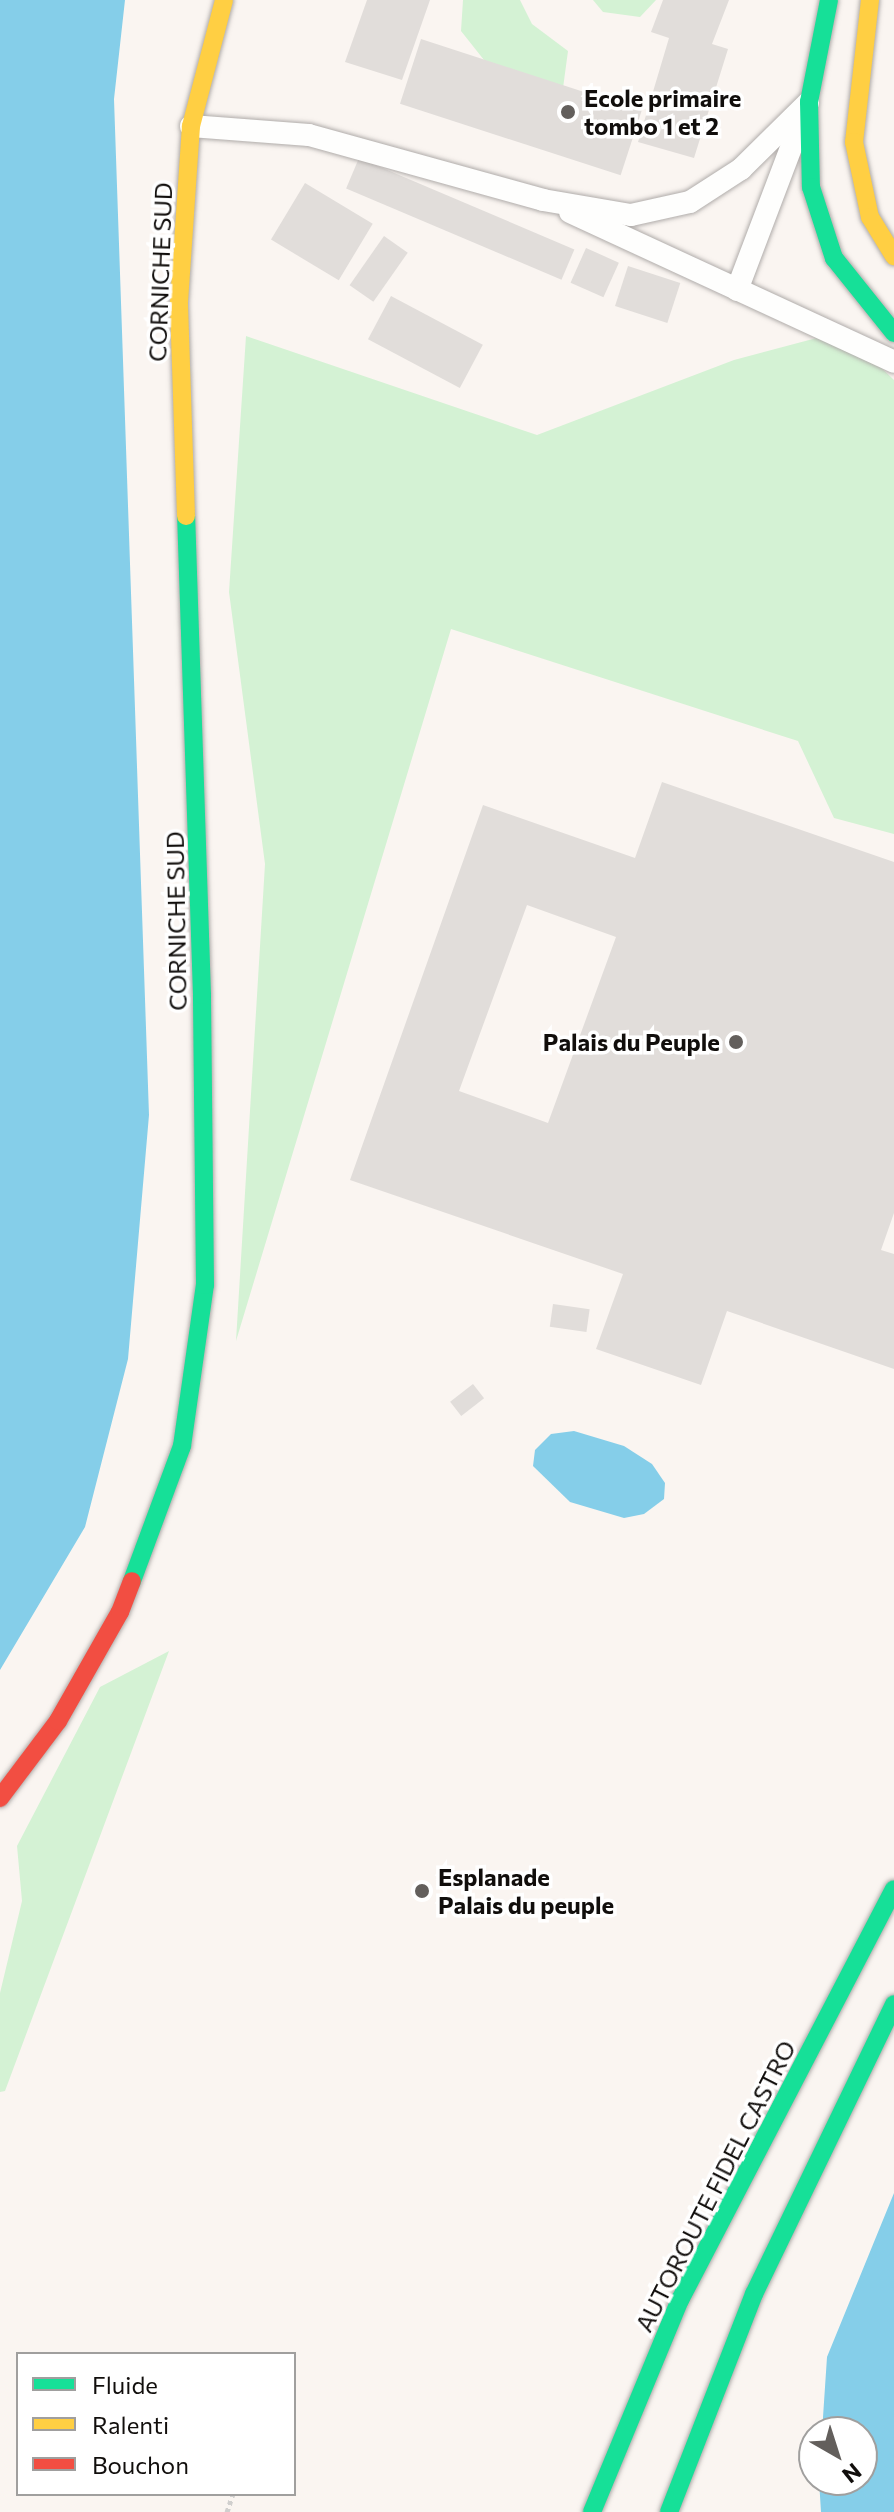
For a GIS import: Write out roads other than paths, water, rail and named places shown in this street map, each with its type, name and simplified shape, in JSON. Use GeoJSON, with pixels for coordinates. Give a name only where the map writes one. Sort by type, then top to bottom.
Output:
{"type":"FeatureCollection","features":[{"type":"Feature","properties":{"kind":"main road","name":"CORNICHE SUD"},"geometry":{"type":"LineString","coordinates":[[0,1798],[58,1721],[120,1612],[182,1446],[198,1348],[205,1285],[202,995],[179,302],[191,126],[224,0]]}},
{"type":"Feature","properties":{"kind":"main road"},"geometry":{"type":"LineString","coordinates":[[829,0],[809,102],[811,187],[834,258],[894,333]]}},
{"type":"Feature","properties":{"kind":"main road"},"geometry":{"type":"LineString","coordinates":[[870,0],[854,142],[870,217],[894,256]]}},
{"type":"Feature","properties":{"kind":"main road","name":"AUTOROUTE FIDEL CASTRO"},"geometry":{"type":"LineString","coordinates":[[592,2512],[680,2300],[894,1889]]}},
{"type":"Feature","properties":{"kind":"main road"},"geometry":{"type":"LineString","coordinates":[[669,2512],[754,2294],[894,2004]]}},
{"type":"Feature","properties":{"kind":"lane"},"geometry":{"type":"LineString","coordinates":[[191,126],[309,135],[543,200],[631,215],[690,202],[741,169],[809,102]]}},
{"type":"Feature","properties":{"kind":"lane"},"geometry":{"type":"LineString","coordinates":[[737,290],[809,102]]}},
{"type":"Feature","properties":{"kind":"lane"},"geometry":{"type":"LineString","coordinates":[[543,200],[894,362]]}},
{"type":"Feature","properties":{"kind":"water"},"geometry":{"type":"Polygon","coordinates":[[[0,0],[125,0],[114,99],[149,1115],[128,1359],[85,1527],[0,1670],[0,0]]]}},
{"type":"Feature","properties":{"kind":"water"},"geometry":{"type":"Polygon","coordinates":[[[574,1431],[624,1446],[652,1464],[665,1483],[664,1499],[644,1514],[624,1518],[570,1502],[533,1466],[535,1450],[551,1434],[574,1431]]]}},
{"type":"Feature","properties":{"kind":"water"},"geometry":{"type":"Polygon","coordinates":[[[894,2193],[894,2512],[821,2512],[820,2496],[878,2496],[878,2416],[823,2416],[827,2357],[894,2193]]]}},
{"type":"Feature","properties":{"kind":"place","name":"Ecole primaire tombo 1 et 2"},"geometry":{"type":"Point","coordinates":[568,112]}},
{"type":"Feature","properties":{"kind":"place","name":"Palais du Peuple"},"geometry":{"type":"Point","coordinates":[736,1042]}},
{"type":"Feature","properties":{"kind":"place","name":"Esplanade Palais du peuple"},"geometry":{"type":"Point","coordinates":[422,1891]}}]}
